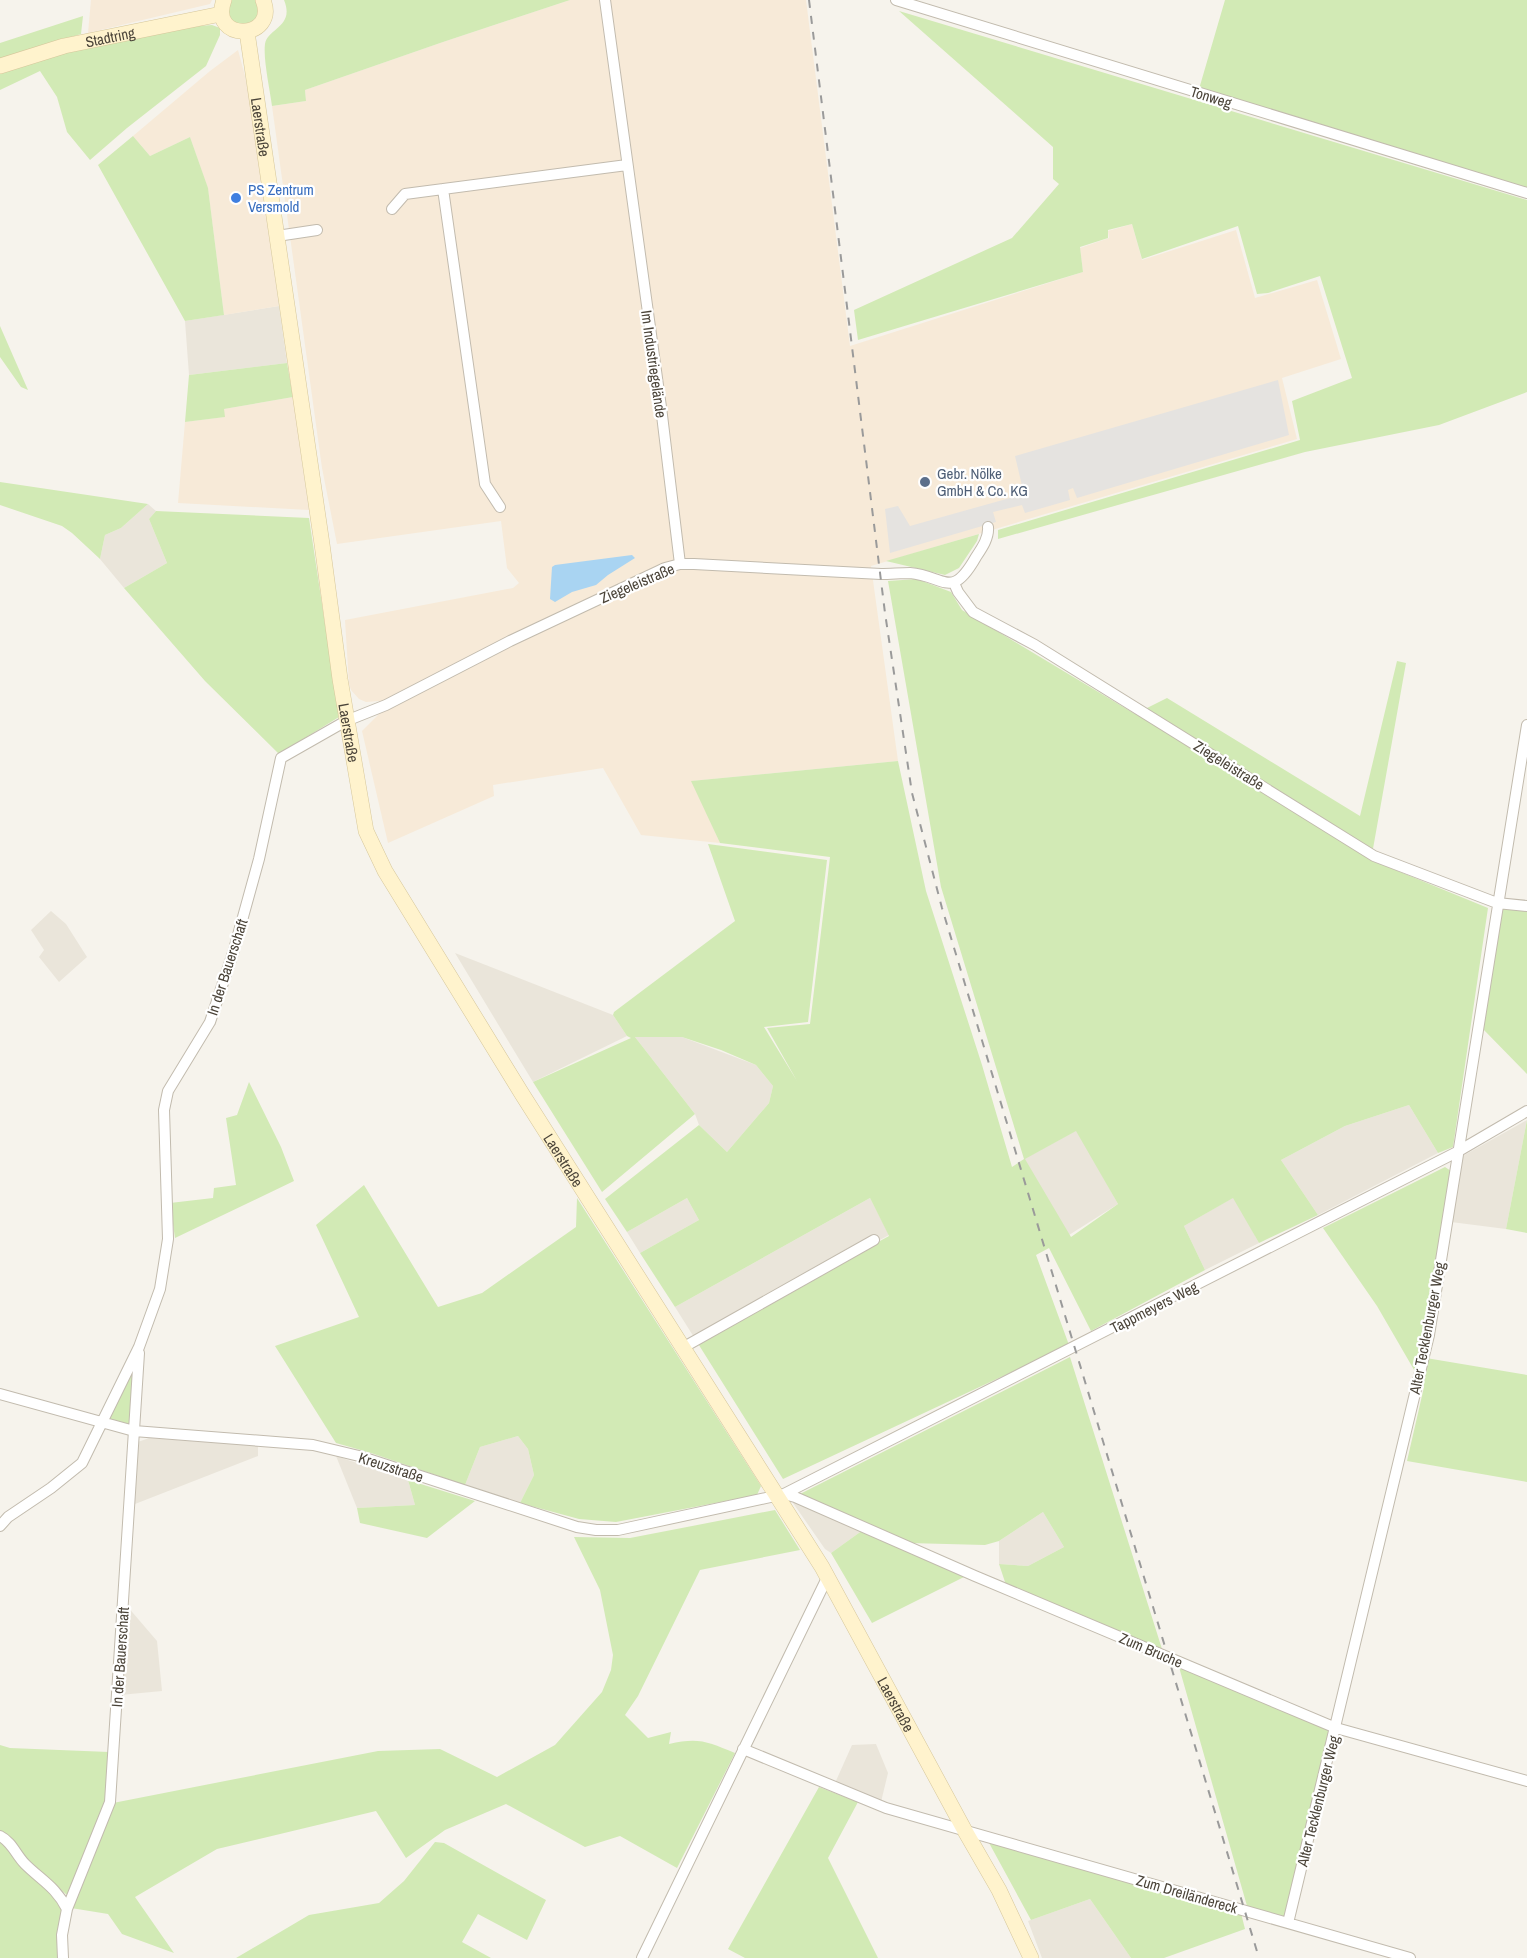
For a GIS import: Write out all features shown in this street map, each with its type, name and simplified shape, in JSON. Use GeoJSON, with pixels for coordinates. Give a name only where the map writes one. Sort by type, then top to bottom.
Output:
{"type":"FeatureCollection","features":[{"type":"Feature","properties":{"kind":"main road"},"geometry":{"type":"LineString","coordinates":[[223,7],[228,26],[237,31],[248,32],[261,24],[264,18],[266,10],[263,0]]}},
{"type":"Feature","properties":{"kind":"main road","name":"Stadtring"},"geometry":{"type":"LineString","coordinates":[[0,66],[64,46],[223,7]]}},
{"type":"Feature","properties":{"kind":"main road","name":"Laerstraße"},"geometry":{"type":"LineString","coordinates":[[248,32],[346,721],[366,831],[385,871],[522,1094],[781,1496],[828,1576],[999,1890],[1031,1958]]}},
{"type":"Feature","properties":{"kind":"street","name":"Im Industriegelände"},"geometry":{"type":"LineString","coordinates":[[605,0],[680,564]]}},
{"type":"Feature","properties":{"kind":"street","name":"Tonweg"},"geometry":{"type":"LineString","coordinates":[[896,0],[1527,193]]}},
{"type":"Feature","properties":{"kind":"street"},"geometry":{"type":"LineString","coordinates":[[392,208],[405,194],[627,165]]}},
{"type":"Feature","properties":{"kind":"street"},"geometry":{"type":"LineString","coordinates":[[443,189],[484,484],[500,507]]}},
{"type":"Feature","properties":{"kind":"street"},"geometry":{"type":"LineString","coordinates":[[277,236],[317,230]]}},
{"type":"Feature","properties":{"kind":"street"},"geometry":{"type":"LineString","coordinates":[[954,583],[966,574],[971,566],[987,539],[988,527]]}},
{"type":"Feature","properties":{"kind":"street","name":"Ziegeleistraße"},"geometry":{"type":"LineString","coordinates":[[346,721],[386,705],[510,640],[665,568],[680,564],[881,574],[910,573],[946,584],[954,583],[973,612],[1035,645],[1374,856],[1497,903],[1527,906]]}},
{"type":"Feature","properties":{"kind":"street","name":"In der Bauerschaft"},"geometry":{"type":"LineString","coordinates":[[0,1526],[8,1517],[51,1488],[82,1462],[139,1347],[160,1289],[168,1239],[164,1110],[168,1091],[210,1022],[260,859],[281,758],[346,721]]}},
{"type":"Feature","properties":{"kind":"street","name":"Alter Tecklenburger Weg"},"geometry":{"type":"LineString","coordinates":[[1288,1923],[1428,1335],[1527,725]]}},
{"type":"Feature","properties":{"kind":"street","name":"Tappmeyers Weg"},"geometry":{"type":"LineString","coordinates":[[781,1496],[1457,1152],[1527,1111]]}},
{"type":"Feature","properties":{"kind":"street"},"geometry":{"type":"LineString","coordinates":[[684,1347],[873,1240]]}},
{"type":"Feature","properties":{"kind":"street","name":"In der Bauerschaft"},"geometry":{"type":"LineString","coordinates":[[63,1958],[62,1935],[67,1909],[110,1802],[139,1347]]}},
{"type":"Feature","properties":{"kind":"street","name":"Kreuzstraße"},"geometry":{"type":"LineString","coordinates":[[0,1394],[134,1431],[313,1445],[360,1456],[480,1497],[577,1527],[596,1530],[618,1530],[781,1496]]}},
{"type":"Feature","properties":{"kind":"street","name":"Zum Bruche"},"geometry":{"type":"LineString","coordinates":[[781,1496],[795,1497],[996,1585],[1336,1728],[1527,1781]]}},
{"type":"Feature","properties":{"kind":"street"},"geometry":{"type":"LineString","coordinates":[[642,1958],[828,1576]]}},
{"type":"Feature","properties":{"kind":"street"},"geometry":{"type":"LineString","coordinates":[[743,1749],[858,1797],[965,1831]]}},
{"type":"Feature","properties":{"kind":"street","name":"Zum Dreiländereck"},"geometry":{"type":"LineString","coordinates":[[965,1831],[1410,1958]]}},
{"type":"Feature","properties":{"kind":"street"},"geometry":{"type":"LineString","coordinates":[[0,1836],[7,1840],[24,1862],[60,1894],[67,1909]]}},
{"type":"Feature","properties":{"kind":"shaded area"},"geometry":{"type":"Polygon","coordinates":[[[91,0],[212,0],[210,4],[88,33],[91,0]]]}},
{"type":"Feature","properties":{"kind":"shaded area"},"geometry":{"type":"Polygon","coordinates":[[[570,0],[806,0],[850,346],[1083,272],[1080,248],[1109,238],[1108,231],[1132,224],[1142,260],[1236,230],[1255,298],[1317,280],[1341,359],[1282,378],[1297,439],[871,566],[898,761],[692,781],[720,843],[641,835],[603,768],[493,785],[494,796],[388,843],[362,731],[380,713],[379,701],[366,702],[359,699],[351,690],[345,620],[513,588],[519,583],[507,568],[501,521],[337,544],[322,468],[272,106],[306,101],[305,90],[570,0]]]}},
{"type":"Feature","properties":{"kind":"shaded area"},"geometry":{"type":"Polygon","coordinates":[[[238,50],[252,111],[279,306],[224,315],[208,189],[190,137],[150,156],[133,136],[238,50]]]}},
{"type":"Feature","properties":{"kind":"shaded area"},"geometry":{"type":"Polygon","coordinates":[[[279,306],[287,363],[189,375],[185,321],[279,306]]]}},
{"type":"Feature","properties":{"kind":"shaded area"},"geometry":{"type":"Polygon","coordinates":[[[1278,380],[1289,435],[1077,498],[1073,488],[1068,490],[1070,500],[1025,513],[1022,505],[993,512],[996,522],[890,553],[885,509],[898,506],[910,526],[1024,494],[1015,456],[1278,380]]]}},
{"type":"Feature","properties":{"kind":"shaded area"},"geometry":{"type":"Polygon","coordinates":[[[293,397],[309,510],[178,503],[185,422],[224,417],[224,409],[293,397]]]}},
{"type":"Feature","properties":{"kind":"shaded area"},"geometry":{"type":"Polygon","coordinates":[[[148,504],[156,511],[149,519],[167,563],[124,588],[100,559],[105,535],[121,528],[148,504]]]}},
{"type":"Feature","properties":{"kind":"shaded area"},"geometry":{"type":"Polygon","coordinates":[[[51,911],[66,924],[87,957],[59,982],[39,957],[44,950],[31,930],[51,911]]]}},
{"type":"Feature","properties":{"kind":"shaded area"},"geometry":{"type":"Polygon","coordinates":[[[455,953],[613,1015],[627,1036],[533,1082],[455,953]]]}},
{"type":"Feature","properties":{"kind":"shaded area"},"geometry":{"type":"Polygon","coordinates":[[[635,1037],[682,1037],[756,1065],[773,1086],[769,1103],[727,1152],[699,1125],[695,1114],[635,1037]]]}},
{"type":"Feature","properties":{"kind":"shaded area"},"geometry":{"type":"Polygon","coordinates":[[[1409,1105],[1438,1153],[1318,1215],[1281,1160],[1345,1126],[1409,1105]]]}},
{"type":"Feature","properties":{"kind":"shaded area"},"geometry":{"type":"Polygon","coordinates":[[[1527,1120],[1506,1229],[1451,1222],[1461,1157],[1527,1120]]]}},
{"type":"Feature","properties":{"kind":"shaded area"},"geometry":{"type":"Polygon","coordinates":[[[1077,1130],[1118,1204],[1069,1235],[1024,1159],[1077,1130]]]}},
{"type":"Feature","properties":{"kind":"shaded area"},"geometry":{"type":"Polygon","coordinates":[[[1234,1197],[1259,1243],[1205,1270],[1184,1226],[1234,1197]]]}},
{"type":"Feature","properties":{"kind":"shaded area"},"geometry":{"type":"Polygon","coordinates":[[[687,1198],[699,1220],[640,1253],[627,1232],[687,1198]]]}},
{"type":"Feature","properties":{"kind":"shaded area"},"geometry":{"type":"Polygon","coordinates":[[[870,1198],[889,1235],[697,1342],[675,1307],[870,1198]]]}},
{"type":"Feature","properties":{"kind":"shaded area"},"geometry":{"type":"Polygon","coordinates":[[[518,1436],[528,1449],[534,1475],[520,1503],[465,1485],[480,1447],[518,1436]]]}},
{"type":"Feature","properties":{"kind":"shaded area"},"geometry":{"type":"Polygon","coordinates":[[[149,1438],[258,1446],[258,1456],[135,1504],[138,1442],[149,1438]]]}},
{"type":"Feature","properties":{"kind":"shaded area"},"geometry":{"type":"Polygon","coordinates":[[[336,1456],[408,1480],[415,1505],[357,1508],[336,1456]]]}},
{"type":"Feature","properties":{"kind":"shaded area"},"geometry":{"type":"Polygon","coordinates":[[[798,1502],[863,1530],[831,1553],[825,1549],[793,1503],[798,1502]]]}},
{"type":"Feature","properties":{"kind":"shaded area"},"geometry":{"type":"Polygon","coordinates":[[[1043,1512],[1064,1547],[1028,1566],[999,1564],[999,1541],[1043,1512]]]}},
{"type":"Feature","properties":{"kind":"shaded area"},"geometry":{"type":"Polygon","coordinates":[[[127,1606],[157,1641],[162,1691],[120,1695],[127,1606]]]}},
{"type":"Feature","properties":{"kind":"shaded area"},"geometry":{"type":"Polygon","coordinates":[[[876,1744],[888,1773],[881,1802],[835,1783],[852,1745],[876,1744]]]}},
{"type":"Feature","properties":{"kind":"shaded area"},"geometry":{"type":"Polygon","coordinates":[[[1090,1899],[1131,1958],[1042,1958],[1028,1921],[1090,1899]]]}},
{"type":"Feature","properties":{"kind":"green space"},"geometry":{"type":"Polygon","coordinates":[[[228,0],[260,0],[256,23],[233,24],[226,8],[228,0]]]}},
{"type":"Feature","properties":{"kind":"green space"},"geometry":{"type":"Polygon","coordinates":[[[284,0],[570,0],[305,90],[306,101],[272,106],[265,44],[271,34],[284,22],[286,9],[284,0]]]}},
{"type":"Feature","properties":{"kind":"green space"},"geometry":{"type":"Polygon","coordinates":[[[1225,0],[1527,0],[1527,189],[1199,89],[1225,0]]]}},
{"type":"Feature","properties":{"kind":"green space"},"geometry":{"type":"Polygon","coordinates":[[[899,11],[1527,200],[1527,392],[1439,425],[1305,452],[998,539],[998,530],[1300,440],[1292,401],[1352,378],[1320,276],[1268,293],[1257,294],[1238,226],[1142,259],[1132,224],[1108,230],[1108,238],[1080,247],[1083,272],[858,340],[854,310],[1012,238],[1059,184],[1053,179],[1053,147],[899,11]]]}},
{"type":"Feature","properties":{"kind":"green space"},"geometry":{"type":"Polygon","coordinates":[[[83,16],[81,34],[0,60],[0,43],[83,16]]]}},
{"type":"Feature","properties":{"kind":"green space"},"geometry":{"type":"Polygon","coordinates":[[[212,25],[220,28],[220,35],[206,66],[90,160],[67,132],[57,97],[40,71],[0,90],[0,73],[49,57],[98,45],[212,25]]]}},
{"type":"Feature","properties":{"kind":"green space"},"geometry":{"type":"Polygon","coordinates":[[[133,136],[150,156],[190,137],[208,188],[224,315],[185,321],[98,165],[133,136]]]}},
{"type":"Feature","properties":{"kind":"green space"},"geometry":{"type":"Polygon","coordinates":[[[0,326],[28,390],[21,387],[0,357],[0,326]]]}},
{"type":"Feature","properties":{"kind":"green space"},"geometry":{"type":"Polygon","coordinates":[[[287,363],[293,397],[224,409],[225,417],[185,422],[189,375],[287,363]]]}},
{"type":"Feature","properties":{"kind":"green space"},"geometry":{"type":"Polygon","coordinates":[[[0,482],[148,504],[121,528],[105,535],[100,559],[62,526],[0,505],[0,482]]]}},
{"type":"Feature","properties":{"kind":"green space"},"geometry":{"type":"Polygon","coordinates":[[[156,511],[309,518],[339,717],[279,754],[205,681],[124,588],[167,563],[149,519],[156,511]]]}},
{"type":"Feature","properties":{"kind":"green space"},"geometry":{"type":"Polygon","coordinates":[[[979,534],[977,541],[959,568],[945,575],[886,561],[979,534]]]}},
{"type":"Feature","properties":{"kind":"green space"},"geometry":{"type":"Polygon","coordinates":[[[917,579],[951,592],[962,610],[1135,714],[1167,698],[1360,816],[1397,661],[1406,663],[1371,860],[1488,908],[1453,1147],[1438,1153],[1409,1105],[1345,1126],[1281,1160],[1318,1215],[1259,1243],[1233,1198],[1184,1226],[1205,1270],[1091,1331],[1049,1248],[1036,1255],[1069,1345],[783,1479],[697,1342],[889,1236],[870,1198],[675,1307],[640,1253],[699,1220],[687,1198],[627,1232],[605,1199],[699,1125],[727,1152],[769,1103],[773,1086],[756,1065],[721,1050],[682,1037],[635,1037],[695,1114],[602,1192],[533,1082],[631,1038],[627,1036],[613,1015],[614,1012],[735,921],[708,844],[827,860],[808,1022],[764,1027],[797,1081],[767,1028],[810,1024],[830,857],[720,843],[691,781],[898,761],[926,891],[1012,1167],[1024,1159],[941,887],[888,581],[917,579]],[[1076,1131],[1025,1159],[1071,1237],[1118,1204],[1076,1131]]]}},
{"type":"Feature","properties":{"kind":"green space"},"geometry":{"type":"Polygon","coordinates":[[[1501,907],[1527,910],[1527,1074],[1483,1029],[1501,907]]]}},
{"type":"Feature","properties":{"kind":"green space"},"geometry":{"type":"Polygon","coordinates":[[[249,1082],[281,1147],[294,1181],[175,1238],[170,1203],[213,1198],[214,1188],[236,1185],[226,1118],[237,1115],[249,1082]]]}},
{"type":"Feature","properties":{"kind":"green space"},"geometry":{"type":"Polygon","coordinates":[[[1527,1120],[1527,1233],[1506,1229],[1527,1120]]]}},
{"type":"Feature","properties":{"kind":"green space"},"geometry":{"type":"Polygon","coordinates":[[[1445,1167],[1451,1171],[1426,1358],[1527,1375],[1527,1482],[1407,1461],[1424,1387],[1377,1306],[1323,1228],[1445,1167]]]}},
{"type":"Feature","properties":{"kind":"green space"},"geometry":{"type":"Polygon","coordinates":[[[364,1185],[438,1307],[482,1293],[576,1227],[577,1198],[761,1486],[757,1495],[616,1522],[579,1519],[520,1503],[534,1475],[528,1449],[518,1436],[480,1447],[465,1485],[336,1443],[275,1346],[359,1317],[316,1225],[364,1185]]]}},
{"type":"Feature","properties":{"kind":"green space"},"geometry":{"type":"Polygon","coordinates":[[[1070,1357],[1162,1649],[1006,1585],[999,1564],[1028,1566],[1064,1547],[1043,1512],[999,1541],[985,1545],[908,1543],[800,1494],[1070,1357]]]}},
{"type":"Feature","properties":{"kind":"green space"},"geometry":{"type":"Polygon","coordinates":[[[135,1368],[130,1425],[109,1419],[135,1368]]]}},
{"type":"Feature","properties":{"kind":"green space"},"geometry":{"type":"Polygon","coordinates":[[[408,1480],[475,1501],[427,1538],[360,1523],[357,1508],[415,1505],[408,1480]]]}},
{"type":"Feature","properties":{"kind":"green space"},"geometry":{"type":"Polygon","coordinates":[[[775,1510],[800,1550],[700,1570],[638,1696],[625,1715],[648,1738],[671,1732],[669,1744],[696,1741],[735,1753],[677,1868],[620,1836],[585,1847],[506,1804],[445,1830],[406,1858],[376,1811],[217,1849],[135,1897],[174,1953],[122,1934],[108,1914],[71,1908],[113,1803],[378,1751],[440,1749],[497,1777],[555,1745],[602,1692],[611,1670],[613,1655],[600,1590],[574,1537],[630,1538],[775,1510]]]}},
{"type":"Feature","properties":{"kind":"green space"},"geometry":{"type":"Polygon","coordinates":[[[863,1530],[968,1575],[872,1623],[831,1553],[863,1530]]]}},
{"type":"Feature","properties":{"kind":"green space"},"geometry":{"type":"Polygon","coordinates":[[[1179,1667],[1330,1730],[1285,1917],[1247,1906],[1179,1667]]]}},
{"type":"Feature","properties":{"kind":"green space"},"geometry":{"type":"Polygon","coordinates":[[[0,1745],[10,1748],[109,1752],[107,1801],[68,1896],[0,1834],[0,1745]]]}},
{"type":"Feature","properties":{"kind":"green space"},"geometry":{"type":"Polygon","coordinates":[[[819,1787],[858,1802],[828,1858],[878,1958],[745,1958],[728,1949],[819,1787]]]}},
{"type":"Feature","properties":{"kind":"green space"},"geometry":{"type":"Polygon","coordinates":[[[0,1841],[56,1895],[62,1908],[58,1958],[0,1958],[0,1841]]]}},
{"type":"Feature","properties":{"kind":"green space"},"geometry":{"type":"Polygon","coordinates":[[[988,1841],[1241,1913],[1245,1929],[1164,1958],[1131,1958],[1090,1899],[1031,1920],[988,1841]]]}},
{"type":"Feature","properties":{"kind":"green space"},"geometry":{"type":"Polygon","coordinates":[[[435,1842],[444,1843],[546,1900],[527,1940],[478,1914],[462,1942],[491,1958],[236,1958],[309,1915],[379,1903],[404,1881],[435,1842]]]}},
{"type":"Feature","properties":{"kind":"water"},"geometry":{"type":"Polygon","coordinates":[[[632,555],[635,558],[596,585],[572,592],[555,602],[550,599],[552,567],[555,565],[632,555]]]}},
{"type":"Feature","properties":{"kind":"railway"},"geometry":{"type":"LineString","coordinates":[[809,0],[885,613],[912,793],[942,908],[1259,1958]]}},
{"type":"Feature","properties":{"kind":"place","name":"PS Zentrum Versmold"},"geometry":{"type":"Point","coordinates":[236,198]}},
{"type":"Feature","properties":{"kind":"place","name":"Gebr. Nölke GmbH & Co. KG"},"geometry":{"type":"Point","coordinates":[925,482]}}]}
